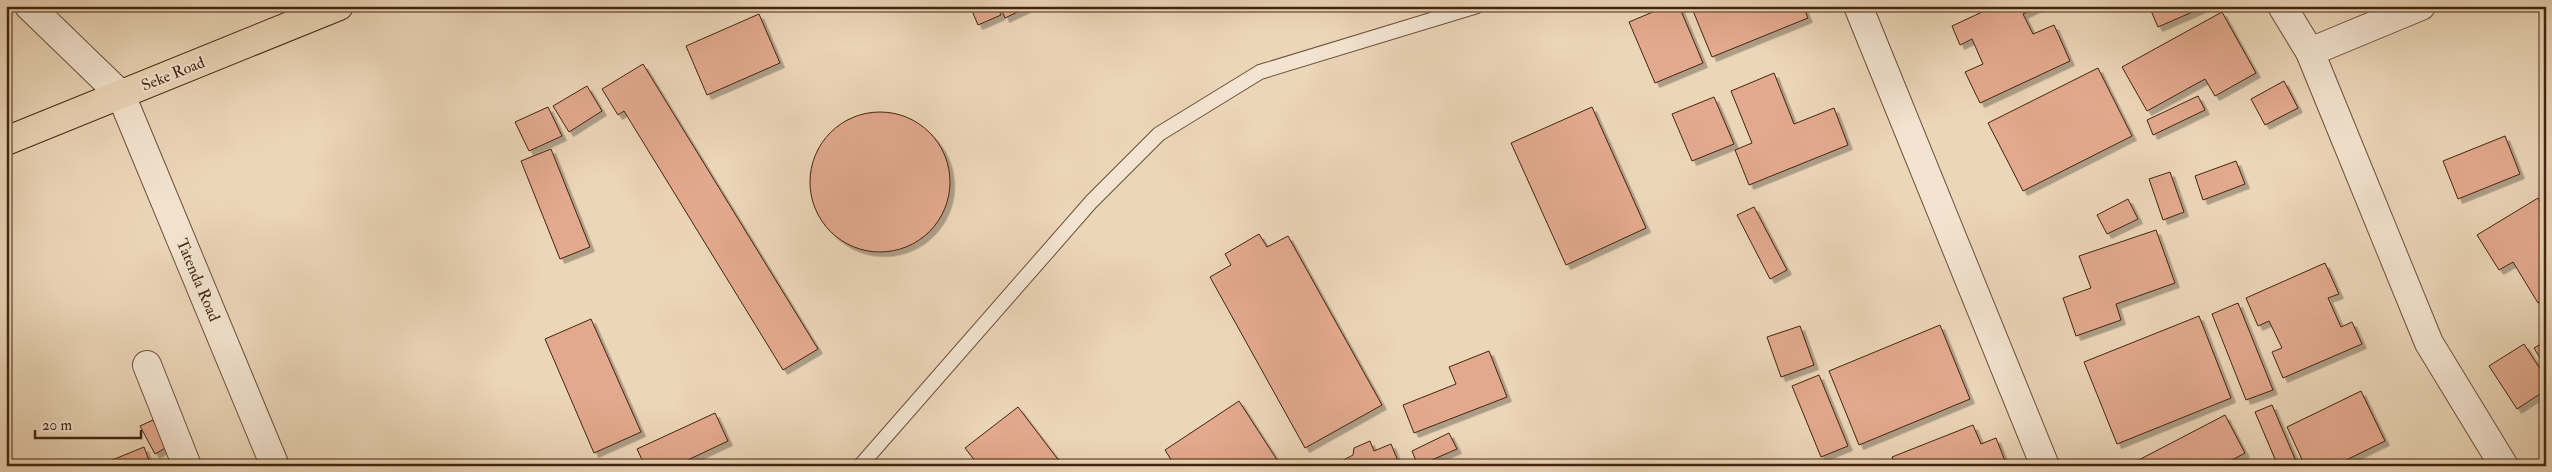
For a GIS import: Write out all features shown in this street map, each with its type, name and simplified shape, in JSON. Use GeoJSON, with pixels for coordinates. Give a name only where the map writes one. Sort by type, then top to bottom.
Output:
{"type":"FeatureCollection","features":[{"type":"Feature","properties":{"kind":"main road","name":"Seke Road"},"geometry":{"type":"LineString","coordinates":[[6,141],[339,6]]}},
{"type":"Feature","properties":{"kind":"street"},"geometry":{"type":"LineString","coordinates":[[29,6],[121,95]]}},
{"type":"Feature","properties":{"kind":"street"},"geometry":{"type":"LineString","coordinates":[[1858,6],[2045,466]]}},
{"type":"Feature","properties":{"kind":"street"},"geometry":{"type":"LineString","coordinates":[[2282,6],[2310,52],[2429,343],[2504,466]]}},
{"type":"Feature","properties":{"kind":"street"},"geometry":{"type":"LineString","coordinates":[[2310,52],[2421,6]]}},
{"type":"Feature","properties":{"kind":"street","name":"Tatenda Road"},"geometry":{"type":"LineString","coordinates":[[121,95],[275,466]]}},
{"type":"Feature","properties":{"kind":"street"},"geometry":{"type":"LineString","coordinates":[[147,365],[188,466]]}},
{"type":"Feature","properties":{"kind":"lane"},"geometry":{"type":"LineString","coordinates":[[860,466],[1090,202],[1159,134],[1260,72],[1477,6]]}},
{"type":"Feature","properties":{"kind":"building"},"geometry":{"type":"Polygon","coordinates":[[[970,6],[997,6],[1001,15],[978,25],[970,6]]]}},
{"type":"Feature","properties":{"kind":"building"},"geometry":{"type":"Polygon","coordinates":[[[1000,6],[1030,6],[1005,18],[1000,6]]]}},
{"type":"Feature","properties":{"kind":"building"},"geometry":{"type":"Polygon","coordinates":[[[1667,6],[1679,6],[1703,63],[1655,83],[1629,22],[1667,6]]]}},
{"type":"Feature","properties":{"kind":"building"},"geometry":{"type":"Polygon","coordinates":[[[1691,6],[1803,6],[1808,18],[1712,57],[1691,6]]]}},
{"type":"Feature","properties":{"kind":"building"},"geometry":{"type":"Polygon","coordinates":[[[1995,6],[2040,6],[2023,14],[2033,34],[2054,25],[2070,61],[1980,103],[1965,72],[1983,64],[1972,39],[1960,45],[1952,26],[1995,6]]]}},
{"type":"Feature","properties":{"kind":"building"},"geometry":{"type":"Polygon","coordinates":[[[2149,6],[2206,6],[2158,27],[2149,6]]]}},
{"type":"Feature","properties":{"kind":"building"},"geometry":{"type":"Polygon","coordinates":[[[2222,12],[2256,73],[2215,96],[2205,79],[2147,111],[2122,67],[2222,12]]]}},
{"type":"Feature","properties":{"kind":"building"},"geometry":{"type":"Polygon","coordinates":[[[759,14],[780,63],[707,95],[686,46],[759,14]]]}},
{"type":"Feature","properties":{"kind":"building"},"geometry":{"type":"Polygon","coordinates":[[[643,64],[818,349],[783,370],[624,111],[618,115],[602,89],[643,64]]]}},
{"type":"Feature","properties":{"kind":"building"},"geometry":{"type":"Polygon","coordinates":[[[2098,68],[2132,136],[2023,191],[1988,123],[2098,68]]]}},
{"type":"Feature","properties":{"kind":"building"},"geometry":{"type":"Polygon","coordinates":[[[1774,73],[1794,124],[1834,108],[1848,145],[1749,185],[1735,150],[1752,143],[1731,91],[1774,73]]]}},
{"type":"Feature","properties":{"kind":"building"},"geometry":{"type":"Polygon","coordinates":[[[2284,81],[2298,108],[2265,125],[2251,99],[2284,81]]]}},
{"type":"Feature","properties":{"kind":"building"},"geometry":{"type":"Polygon","coordinates":[[[587,86],[602,111],[569,132],[553,106],[587,86]]]}},
{"type":"Feature","properties":{"kind":"building"},"geometry":{"type":"Polygon","coordinates":[[[2198,96],[2205,110],[2153,135],[2147,120],[2198,96]]]}},
{"type":"Feature","properties":{"kind":"building"},"geometry":{"type":"Polygon","coordinates":[[[1714,97],[1734,144],[1692,161],[1672,114],[1714,97]]]}},
{"type":"Feature","properties":{"kind":"building"},"geometry":{"type":"Polygon","coordinates":[[[548,107],[562,136],[529,151],[515,122],[548,107]]]}},
{"type":"Feature","properties":{"kind":"building"},"geometry":{"type":"Polygon","coordinates":[[[1592,107],[1646,228],[1566,265],[1511,143],[1592,107]]]}},
{"type":"Feature","properties":{"kind":"building"},"geometry":{"type":"Polygon","coordinates":[[[880,112],[907,118],[919,124],[929,133],[938,143],[944,155],[950,182],[944,209],[938,221],[929,231],[919,240],[907,246],[880,252],[853,246],[841,240],[831,231],[822,221],[816,209],[810,182],[816,155],[822,143],[831,133],[841,124],[853,118],[880,112]]]}},
{"type":"Feature","properties":{"kind":"building"},"geometry":{"type":"Polygon","coordinates":[[[2505,136],[2520,174],[2458,199],[2443,161],[2505,136]]]}},
{"type":"Feature","properties":{"kind":"building"},"geometry":{"type":"Polygon","coordinates":[[[551,149],[590,247],[560,259],[521,161],[551,149]]]}},
{"type":"Feature","properties":{"kind":"building"},"geometry":{"type":"Polygon","coordinates":[[[2236,161],[2245,184],[2203,200],[2195,176],[2236,161]]]}},
{"type":"Feature","properties":{"kind":"building"},"geometry":{"type":"Polygon","coordinates":[[[2170,172],[2184,212],[2163,220],[2149,179],[2170,172]]]}},
{"type":"Feature","properties":{"kind":"building"},"geometry":{"type":"Polygon","coordinates":[[[2538,198],[2546,211],[2546,298],[2538,303],[2513,262],[2499,270],[2477,235],[2538,198]]]}},
{"type":"Feature","properties":{"kind":"building"},"geometry":{"type":"Polygon","coordinates":[[[2128,199],[2138,219],[2107,234],[2097,215],[2128,199]]]}},
{"type":"Feature","properties":{"kind":"building"},"geometry":{"type":"Polygon","coordinates":[[[1754,207],[1787,270],[1770,279],[1737,215],[1754,207]]]}},
{"type":"Feature","properties":{"kind":"building"},"geometry":{"type":"Polygon","coordinates":[[[2156,230],[2175,283],[2116,304],[2121,320],[2076,336],[2063,298],[2091,288],[2079,256],[2156,230]]]}},
{"type":"Feature","properties":{"kind":"building"},"geometry":{"type":"Polygon","coordinates":[[[1259,234],[1267,247],[1288,236],[1382,405],[1305,448],[1210,277],[1231,265],[1225,254],[1259,234]]]}},
{"type":"Feature","properties":{"kind":"building"},"geometry":{"type":"Polygon","coordinates":[[[2325,263],[2339,294],[2328,298],[2341,327],[2352,322],[2362,344],[2283,378],[2272,352],[2282,348],[2269,321],[2258,326],[2246,298],[2325,263]]]}},
{"type":"Feature","properties":{"kind":"building"},"geometry":{"type":"Polygon","coordinates":[[[2238,303],[2273,390],[2246,400],[2212,314],[2238,303]]]}},
{"type":"Feature","properties":{"kind":"building"},"geometry":{"type":"Polygon","coordinates":[[[2199,316],[2231,398],[2117,444],[2084,362],[2199,316]]]}},
{"type":"Feature","properties":{"kind":"building"},"geometry":{"type":"Polygon","coordinates":[[[591,319],[641,432],[594,453],[545,339],[591,319]]]}},
{"type":"Feature","properties":{"kind":"building"},"geometry":{"type":"Polygon","coordinates":[[[1940,325],[1970,399],[1859,445],[1829,371],[1940,325]]]}},
{"type":"Feature","properties":{"kind":"building"},"geometry":{"type":"Polygon","coordinates":[[[1800,326],[1814,365],[1781,377],[1767,337],[1800,326]]]}},
{"type":"Feature","properties":{"kind":"building"},"geometry":{"type":"Polygon","coordinates":[[[2546,341],[2546,368],[2534,348],[2546,341]]]}},
{"type":"Feature","properties":{"kind":"building"},"geometry":{"type":"Polygon","coordinates":[[[2524,344],[2546,378],[2546,390],[2517,409],[2489,366],[2524,344]]]}},
{"type":"Feature","properties":{"kind":"building"},"geometry":{"type":"Polygon","coordinates":[[[1489,351],[1507,397],[1414,433],[1403,405],[1456,384],[1449,367],[1489,351]]]}},
{"type":"Feature","properties":{"kind":"building"},"geometry":{"type":"Polygon","coordinates":[[[1819,375],[1848,446],[1821,457],[1792,386],[1819,375]]]}},
{"type":"Feature","properties":{"kind":"building"},"geometry":{"type":"Polygon","coordinates":[[[2361,391],[2385,441],[2334,466],[2305,466],[2287,427],[2361,391]]]}},
{"type":"Feature","properties":{"kind":"building"},"geometry":{"type":"Polygon","coordinates":[[[1239,401],[1281,466],[1175,466],[1165,450],[1239,401]]]}},
{"type":"Feature","properties":{"kind":"building"},"geometry":{"type":"Polygon","coordinates":[[[2272,405],[2298,466],[2278,466],[2255,412],[2272,405]]]}},
{"type":"Feature","properties":{"kind":"building"},"geometry":{"type":"Polygon","coordinates":[[[1018,407],[1063,466],[979,466],[965,448],[1018,407]]]}},
{"type":"Feature","properties":{"kind":"building"},"geometry":{"type":"Polygon","coordinates":[[[715,413],[728,441],[675,466],[645,466],[637,449],[715,413]]]}},
{"type":"Feature","properties":{"kind":"building"},"geometry":{"type":"Polygon","coordinates":[[[2225,415],[2245,453],[2221,466],[2132,466],[2131,464],[2225,415]]]}},
{"type":"Feature","properties":{"kind":"building"},"geometry":{"type":"Polygon","coordinates":[[[153,420],[167,447],[155,454],[140,426],[153,420]]]}},
{"type":"Feature","properties":{"kind":"building"},"geometry":{"type":"Polygon","coordinates":[[[1973,425],[1981,444],[1996,438],[2007,466],[1896,466],[1892,457],[1973,425]]]}},
{"type":"Feature","properties":{"kind":"building"},"geometry":{"type":"Polygon","coordinates":[[[1449,433],[1457,449],[1418,466],[1412,451],[1449,433]]]}},
{"type":"Feature","properties":{"kind":"building"},"geometry":{"type":"Polygon","coordinates":[[[1370,441],[1374,451],[1391,444],[1398,461],[1387,466],[1332,466],[1353,455],[1354,448],[1370,441]]]}},
{"type":"Feature","properties":{"kind":"building"},"geometry":{"type":"Polygon","coordinates":[[[144,447],[151,466],[100,466],[100,465],[144,447]]]}},
{"type":"Feature","properties":{"kind":"building"},"geometry":{"type":"Polygon","coordinates":[[[1888,460],[1889,466],[1870,466],[1888,460]]]}}]}
